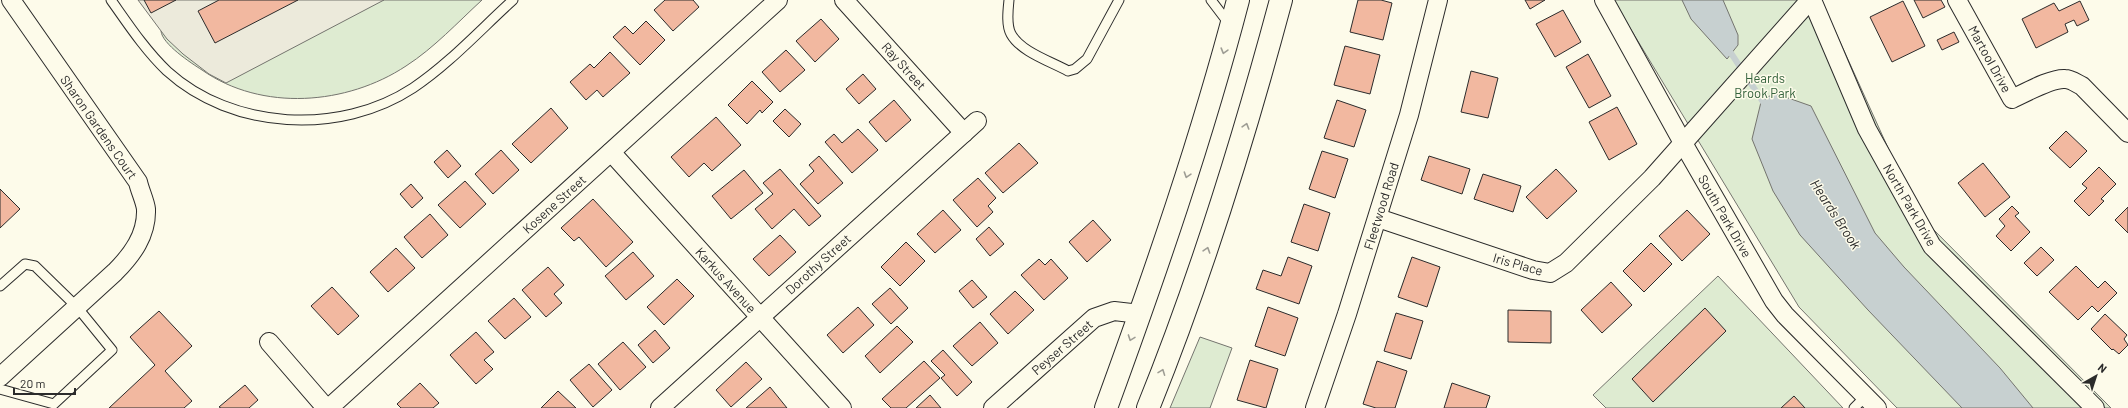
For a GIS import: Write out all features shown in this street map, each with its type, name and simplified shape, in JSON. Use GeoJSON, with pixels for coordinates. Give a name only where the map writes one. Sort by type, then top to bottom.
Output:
{"type":"FeatureCollection","features":[{"type":"Feature","properties":{"kind":"highway"},"geometry":{"type":"LineString","coordinates":[[1106,408],[1140,314],[1187,173],[1238,0]]}},
{"type":"Feature","properties":{"kind":"highway"},"geometry":{"type":"LineString","coordinates":[[1148,408],[1179,328],[1227,189],[1281,0]]}},
{"type":"Feature","properties":{"kind":"street","name":"Sharon Gardens Court"},"geometry":{"type":"LineString","coordinates":[[0,376],[132,255],[143,232],[146,209],[138,182],[11,0]]}},
{"type":"Feature","properties":{"kind":"street","name":"Kosene Street"},"geometry":{"type":"LineString","coordinates":[[328,408],[778,0]]}},
{"type":"Feature","properties":{"kind":"street","name":"Ray Street"},"geometry":{"type":"LineString","coordinates":[[844,0],[964,133]]}},
{"type":"Feature","properties":{"kind":"street","name":"Fleetwood Road"},"geometry":{"type":"LineString","coordinates":[[1315,408],[1378,218],[1409,115],[1438,0]]}},
{"type":"Feature","properties":{"kind":"street","name":"South Park Drive"},"geometry":{"type":"LineString","coordinates":[[1604,0],[1683,143],[1778,306],[1866,404]]}},
{"type":"Feature","properties":{"kind":"street","name":"Iris Place"},"geometry":{"type":"LineString","coordinates":[[1378,218],[1533,270],[1550,273],[1566,263],[1652,178],[1770,44],[1811,0]]}},
{"type":"Feature","properties":{"kind":"street","name":"North Park Drive"},"geometry":{"type":"LineString","coordinates":[[1811,0],[1867,129],[1932,246],[2095,408]]}},
{"type":"Feature","properties":{"kind":"street","name":"Martool Drive"},"geometry":{"type":"LineString","coordinates":[[1957,0],[2012,99],[2055,80],[2064,79],[2073,81],[2082,86],[2128,133]]}},
{"type":"Feature","properties":{"kind":"street","name":"Dorothy Street"},"geometry":{"type":"LineString","coordinates":[[660,408],[977,121]]}},
{"type":"Feature","properties":{"kind":"street","name":"Karkus Avenue"},"geometry":{"type":"LineString","coordinates":[[611,152],[842,408]]}},
{"type":"Feature","properties":{"kind":"street","name":"Peyser Street"},"geometry":{"type":"LineString","coordinates":[[993,408],[1094,318],[1114,311],[1140,314]]}},
{"type":"Feature","properties":{"kind":"street"},"geometry":{"type":"LineString","coordinates":[[269,342],[328,408]]}},
{"type":"Feature","properties":{"kind":"lane"},"geometry":{"type":"LineString","coordinates":[[110,0],[150,54],[167,71],[197,93],[242,112],[268,118],[317,120],[372,108],[398,96],[435,70],[513,0]]}},
{"type":"Feature","properties":{"kind":"lane"},"geometry":{"type":"LineString","coordinates":[[1009,0],[1008,14],[1011,34],[1025,48],[1068,71],[1075,70],[1087,59],[1119,0]]}},
{"type":"Feature","properties":{"kind":"lane"},"geometry":{"type":"LineString","coordinates":[[1211,0],[1231,27]]}},
{"type":"Feature","properties":{"kind":"lane"},"geometry":{"type":"LineString","coordinates":[[0,286],[25,264],[35,266],[77,307],[112,350],[54,404],[0,390]]}},
{"type":"Feature","properties":{"kind":"green space"},"geometry":{"type":"Polygon","coordinates":[[[382,0],[482,0],[446,34],[416,59],[383,79],[358,89],[331,95],[304,98],[277,97],[251,93],[226,83],[202,70],[178,53],[166,42],[161,31],[382,0]]]}},
{"type":"Feature","properties":{"kind":"green space","name":"Heards Brook Park"},"geometry":{"type":"Polygon","coordinates":[[[1613,0],[1821,0],[1918,214],[2111,408],[1897,408],[1799,307],[1613,0]]]}},
{"type":"Feature","properties":{"kind":"green space"},"geometry":{"type":"Polygon","coordinates":[[[1718,276],[1843,408],[1606,408],[1593,395],[1718,276]]]}},
{"type":"Feature","properties":{"kind":"green space"},"geometry":{"type":"Polygon","coordinates":[[[1200,337],[1232,348],[1210,408],[1170,408],[1200,337]]]}},
{"type":"Feature","properties":{"kind":"shaded area"},"geometry":{"type":"Polygon","coordinates":[[[138,0],[384,0],[226,83],[209,74],[183,54],[167,39],[138,0]]]}},
{"type":"Feature","properties":{"kind":"water"},"geometry":{"type":"Polygon","coordinates":[[[1682,0],[1723,0],[1738,35],[1738,45],[1727,59],[1691,19],[1682,0]]]}},
{"type":"Feature","properties":{"kind":"water"},"geometry":{"type":"Polygon","coordinates":[[[1774,93],[1811,106],[1875,233],[1904,267],[2000,368],[2033,408],[1962,408],[1868,310],[1800,235],[1773,191],[1752,139],[1761,102],[1774,93]]]}},
{"type":"Feature","properties":{"kind":"building"},"geometry":{"type":"Polygon","coordinates":[[[144,0],[176,0],[151,13],[144,0]]]}},
{"type":"Feature","properties":{"kind":"building"},"geometry":{"type":"Polygon","coordinates":[[[219,0],[298,0],[215,43],[198,11],[219,0]]]}},
{"type":"Feature","properties":{"kind":"building"},"geometry":{"type":"Polygon","coordinates":[[[665,0],[693,0],[699,7],[673,31],[654,10],[665,0]]]}},
{"type":"Feature","properties":{"kind":"building"},"geometry":{"type":"Polygon","coordinates":[[[1358,0],[1381,0],[1392,3],[1383,40],[1350,32],[1358,0]]]}},
{"type":"Feature","properties":{"kind":"building"},"geometry":{"type":"Polygon","coordinates":[[[1525,0],[1545,0],[1530,9],[1525,0]]]}},
{"type":"Feature","properties":{"kind":"building"},"geometry":{"type":"Polygon","coordinates":[[[1914,0],[1941,0],[1945,7],[1923,18],[1914,0]]]}},
{"type":"Feature","properties":{"kind":"building"},"geometry":{"type":"Polygon","coordinates":[[[1903,1],[1925,46],[1892,62],[1870,17],[1903,1]]]}},
{"type":"Feature","properties":{"kind":"building"},"geometry":{"type":"Polygon","coordinates":[[[2080,1],[2089,20],[2077,26],[2074,20],[2065,24],[2068,32],[2036,48],[2022,19],[2054,3],[2059,11],[2080,1]]]}},
{"type":"Feature","properties":{"kind":"building"},"geometry":{"type":"Polygon","coordinates":[[[1563,10],[1581,42],[1555,57],[1536,24],[1563,10]]]}},
{"type":"Feature","properties":{"kind":"building"},"geometry":{"type":"Polygon","coordinates":[[[821,19],[839,39],[815,62],[796,41],[821,19]]]}},
{"type":"Feature","properties":{"kind":"building"},"geometry":{"type":"Polygon","coordinates":[[[646,21],[665,40],[640,65],[613,37],[625,26],[633,34],[646,21]]]}},
{"type":"Feature","properties":{"kind":"building"},"geometry":{"type":"Polygon","coordinates":[[[1954,32],[1959,42],[1942,50],[1937,40],[1954,32]]]}},
{"type":"Feature","properties":{"kind":"building"},"geometry":{"type":"Polygon","coordinates":[[[1345,46],[1380,55],[1370,94],[1334,85],[1345,46]]]}},
{"type":"Feature","properties":{"kind":"building"},"geometry":{"type":"Polygon","coordinates":[[[786,50],[805,70],[780,92],[762,72],[786,50]]]}},
{"type":"Feature","properties":{"kind":"building"},"geometry":{"type":"Polygon","coordinates":[[[610,52],[630,73],[603,97],[597,90],[586,100],[570,82],[590,64],[594,68],[610,52]]]}},
{"type":"Feature","properties":{"kind":"building"},"geometry":{"type":"Polygon","coordinates":[[[1588,54],[1611,96],[1589,108],[1566,67],[1588,54]]]}},
{"type":"Feature","properties":{"kind":"building"},"geometry":{"type":"Polygon","coordinates":[[[1471,71],[1498,78],[1488,118],[1461,112],[1471,71]]]}},
{"type":"Feature","properties":{"kind":"building"},"geometry":{"type":"Polygon","coordinates":[[[863,74],[876,89],[859,104],[846,89],[863,74]]]}},
{"type":"Feature","properties":{"kind":"building"},"geometry":{"type":"Polygon","coordinates":[[[752,81],[773,102],[762,113],[760,110],[747,124],[728,105],[752,81]]]}},
{"type":"Feature","properties":{"kind":"building"},"geometry":{"type":"Polygon","coordinates":[[[894,100],[911,120],[886,142],[869,122],[894,100]]]}},
{"type":"Feature","properties":{"kind":"building"},"geometry":{"type":"Polygon","coordinates":[[[1337,100],[1366,110],[1354,147],[1324,138],[1337,100]]]}},
{"type":"Feature","properties":{"kind":"building"},"geometry":{"type":"Polygon","coordinates":[[[1617,107],[1637,144],[1609,160],[1589,122],[1617,107]]]}},
{"type":"Feature","properties":{"kind":"building"},"geometry":{"type":"Polygon","coordinates":[[[551,108],[568,128],[531,163],[512,144],[551,108]]]}},
{"type":"Feature","properties":{"kind":"building"},"geometry":{"type":"Polygon","coordinates":[[[785,109],[801,124],[789,137],[773,121],[785,109]]]}},
{"type":"Feature","properties":{"kind":"building"},"geometry":{"type":"Polygon","coordinates":[[[716,117],[741,145],[712,171],[704,163],[689,177],[671,157],[716,117]]]}},
{"type":"Feature","properties":{"kind":"building"},"geometry":{"type":"Polygon","coordinates":[[[858,129],[878,150],[852,173],[825,142],[834,134],[842,143],[858,129]]]}},
{"type":"Feature","properties":{"kind":"building"},"geometry":{"type":"Polygon","coordinates":[[[2066,131],[2087,151],[2070,168],[2049,148],[2066,131]]]}},
{"type":"Feature","properties":{"kind":"building"},"geometry":{"type":"Polygon","coordinates":[[[1019,143],[1038,163],[1003,193],[985,173],[1019,143]]]}},
{"type":"Feature","properties":{"kind":"building"},"geometry":{"type":"Polygon","coordinates":[[[447,150],[461,166],[448,178],[434,162],[447,150]]]}},
{"type":"Feature","properties":{"kind":"building"},"geometry":{"type":"Polygon","coordinates":[[[501,150],[519,170],[493,194],[475,174],[501,150]]]}},
{"type":"Feature","properties":{"kind":"building"},"geometry":{"type":"Polygon","coordinates":[[[1322,151],[1348,159],[1335,198],[1309,189],[1322,151]]]}},
{"type":"Feature","properties":{"kind":"building"},"geometry":{"type":"Polygon","coordinates":[[[819,156],[843,183],[818,204],[800,184],[814,171],[809,165],[819,156]]]}},
{"type":"Feature","properties":{"kind":"building"},"geometry":{"type":"Polygon","coordinates":[[[1429,156],[1470,169],[1462,194],[1421,180],[1429,156]]]}},
{"type":"Feature","properties":{"kind":"building"},"geometry":{"type":"Polygon","coordinates":[[[1983,163],[2010,197],[1985,217],[1958,183],[1983,163]]]}},
{"type":"Feature","properties":{"kind":"building"},"geometry":{"type":"Polygon","coordinates":[[[2099,167],[2116,184],[2101,199],[2104,201],[2089,216],[2074,201],[2087,188],[2082,184],[2099,167]]]}},
{"type":"Feature","properties":{"kind":"building"},"geometry":{"type":"Polygon","coordinates":[[[780,169],[821,216],[809,226],[794,209],[772,229],[755,209],[773,194],[763,183],[780,169]]]}},
{"type":"Feature","properties":{"kind":"building"},"geometry":{"type":"Polygon","coordinates":[[[1556,169],[1577,191],[1547,219],[1526,197],[1556,169]]]}},
{"type":"Feature","properties":{"kind":"building"},"geometry":{"type":"Polygon","coordinates":[[[744,170],[763,193],[731,219],[712,196],[744,170]]]}},
{"type":"Feature","properties":{"kind":"building"},"geometry":{"type":"Polygon","coordinates":[[[1483,174],[1521,186],[1513,212],[1474,199],[1483,174]]]}},
{"type":"Feature","properties":{"kind":"building"},"geometry":{"type":"Polygon","coordinates":[[[978,178],[996,198],[988,206],[993,212],[977,227],[953,200],[978,178]]]}},
{"type":"Feature","properties":{"kind":"building"},"geometry":{"type":"Polygon","coordinates":[[[465,181],[486,204],[460,228],[438,205],[465,181]]]}},
{"type":"Feature","properties":{"kind":"building"},"geometry":{"type":"Polygon","coordinates":[[[411,184],[423,198],[412,208],[400,194],[411,184]]]}},
{"type":"Feature","properties":{"kind":"building"},"geometry":{"type":"Polygon","coordinates":[[[0,189],[20,209],[0,228],[0,189]]]}},
{"type":"Feature","properties":{"kind":"building"},"geometry":{"type":"Polygon","coordinates":[[[593,199],[633,242],[606,267],[579,237],[574,241],[561,228],[593,199]]]}},
{"type":"Feature","properties":{"kind":"building"},"geometry":{"type":"Polygon","coordinates":[[[1304,204],[1330,213],[1318,251],[1291,242],[1304,204]]]}},
{"type":"Feature","properties":{"kind":"building"},"geometry":{"type":"Polygon","coordinates":[[[2012,206],[2019,213],[2015,216],[2030,232],[2011,251],[1996,236],[2005,226],[1999,219],[2012,206]]]}},
{"type":"Feature","properties":{"kind":"building"},"geometry":{"type":"Polygon","coordinates":[[[2128,207],[2128,233],[2115,220],[2128,207]]]}},
{"type":"Feature","properties":{"kind":"building"},"geometry":{"type":"Polygon","coordinates":[[[943,210],[961,230],[935,253],[917,234],[943,210]]]}},
{"type":"Feature","properties":{"kind":"building"},"geometry":{"type":"Polygon","coordinates":[[[1687,210],[1710,234],[1682,261],[1659,236],[1687,210]]]}},
{"type":"Feature","properties":{"kind":"building"},"geometry":{"type":"Polygon","coordinates":[[[430,214],[448,235],[422,258],[404,237],[430,214]]]}},
{"type":"Feature","properties":{"kind":"building"},"geometry":{"type":"Polygon","coordinates":[[[1093,220],[1111,240],[1087,262],[1069,242],[1093,220]]]}},
{"type":"Feature","properties":{"kind":"building"},"geometry":{"type":"Polygon","coordinates":[[[989,227],[1004,244],[990,256],[976,239],[989,227]]]}},
{"type":"Feature","properties":{"kind":"building"},"geometry":{"type":"Polygon","coordinates":[[[780,235],[796,252],[769,276],[753,259],[780,235]]]}},
{"type":"Feature","properties":{"kind":"building"},"geometry":{"type":"Polygon","coordinates":[[[906,242],[925,261],[900,286],[881,267],[906,242]]]}},
{"type":"Feature","properties":{"kind":"building"},"geometry":{"type":"Polygon","coordinates":[[[1651,243],[1672,264],[1644,292],[1623,271],[1651,243]]]}},
{"type":"Feature","properties":{"kind":"building"},"geometry":{"type":"Polygon","coordinates":[[[2041,247],[2054,260],[2037,276],[2024,263],[2041,247]]]}},
{"type":"Feature","properties":{"kind":"building"},"geometry":{"type":"Polygon","coordinates":[[[396,248],[415,268],[388,292],[370,272],[396,248]]]}},
{"type":"Feature","properties":{"kind":"building"},"geometry":{"type":"Polygon","coordinates":[[[633,252],[654,276],[626,300],[605,276],[633,252]]]}},
{"type":"Feature","properties":{"kind":"building"},"geometry":{"type":"Polygon","coordinates":[[[1288,257],[1312,266],[1299,304],[1256,289],[1263,270],[1281,276],[1288,257]]]}},
{"type":"Feature","properties":{"kind":"building"},"geometry":{"type":"Polygon","coordinates":[[[1412,257],[1440,267],[1427,307],[1398,297],[1412,257]]]}},
{"type":"Feature","properties":{"kind":"building"},"geometry":{"type":"Polygon","coordinates":[[[1039,259],[1045,265],[1051,259],[1068,278],[1044,300],[1021,275],[1039,259]]]}},
{"type":"Feature","properties":{"kind":"building"},"geometry":{"type":"Polygon","coordinates":[[[2076,266],[2098,288],[2105,281],[2117,293],[2098,312],[2092,306],[2078,320],[2049,292],[2076,266]]]}},
{"type":"Feature","properties":{"kind":"building"},"geometry":{"type":"Polygon","coordinates":[[[548,267],[564,285],[554,294],[562,303],[546,317],[522,290],[548,267]]]}},
{"type":"Feature","properties":{"kind":"building"},"geometry":{"type":"Polygon","coordinates":[[[677,279],[694,296],[664,325],[647,307],[677,279]]]}},
{"type":"Feature","properties":{"kind":"building"},"geometry":{"type":"Polygon","coordinates":[[[972,280],[987,297],[973,308],[959,291],[972,280]]]}},
{"type":"Feature","properties":{"kind":"building"},"geometry":{"type":"Polygon","coordinates":[[[1611,282],[1632,305],[1602,333],[1581,310],[1611,282]]]}},
{"type":"Feature","properties":{"kind":"building"},"geometry":{"type":"Polygon","coordinates":[[[332,287],[359,316],[338,335],[311,306],[332,287]]]}},
{"type":"Feature","properties":{"kind":"building"},"geometry":{"type":"Polygon","coordinates":[[[890,288],[908,308],[891,324],[872,304],[890,288]]]}},
{"type":"Feature","properties":{"kind":"building"},"geometry":{"type":"Polygon","coordinates":[[[1015,291],[1034,310],[1008,334],[990,314],[1015,291]]]}},
{"type":"Feature","properties":{"kind":"building"},"geometry":{"type":"Polygon","coordinates":[[[514,298],[531,317],[505,339],[488,321],[514,298]]]}},
{"type":"Feature","properties":{"kind":"building"},"geometry":{"type":"Polygon","coordinates":[[[858,307],[874,325],[843,353],[827,335],[858,307]]]}},
{"type":"Feature","properties":{"kind":"building"},"geometry":{"type":"Polygon","coordinates":[[[1268,307],[1298,318],[1285,356],[1255,346],[1268,307]]]}},
{"type":"Feature","properties":{"kind":"building"},"geometry":{"type":"Polygon","coordinates":[[[1705,308],[1726,331],[1653,402],[1632,379],[1705,308]]]}},
{"type":"Feature","properties":{"kind":"building"},"geometry":{"type":"Polygon","coordinates":[[[1508,310],[1551,311],[1551,343],[1508,342],[1508,310]]]}},
{"type":"Feature","properties":{"kind":"building"},"geometry":{"type":"Polygon","coordinates":[[[159,311],[192,346],[165,371],[192,401],[184,408],[109,408],[155,365],[130,337],[159,311]]]}},
{"type":"Feature","properties":{"kind":"building"},"geometry":{"type":"Polygon","coordinates":[[[1396,313],[1423,321],[1411,359],[1384,351],[1396,313]]]}},
{"type":"Feature","properties":{"kind":"building"},"geometry":{"type":"Polygon","coordinates":[[[2105,314],[2127,335],[2124,339],[2128,345],[2119,354],[2113,349],[2112,350],[2091,329],[2105,314]]]}},
{"type":"Feature","properties":{"kind":"building"},"geometry":{"type":"Polygon","coordinates":[[[980,322],[998,343],[972,366],[953,346],[980,322]]]}},
{"type":"Feature","properties":{"kind":"building"},"geometry":{"type":"Polygon","coordinates":[[[897,326],[913,342],[880,373],[865,356],[897,326]]]}},
{"type":"Feature","properties":{"kind":"building"},"geometry":{"type":"Polygon","coordinates":[[[655,330],[670,348],[653,363],[638,345],[655,330]]]}},
{"type":"Feature","properties":{"kind":"building"},"geometry":{"type":"Polygon","coordinates":[[[476,332],[494,352],[484,360],[493,369],[476,384],[450,355],[476,332]]]}},
{"type":"Feature","properties":{"kind":"building"},"geometry":{"type":"Polygon","coordinates":[[[623,342],[646,367],[620,390],[598,364],[623,342]]]}},
{"type":"Feature","properties":{"kind":"building"},"geometry":{"type":"Polygon","coordinates":[[[943,350],[972,382],[957,396],[941,378],[945,375],[931,361],[943,350]]]}},
{"type":"Feature","properties":{"kind":"building"},"geometry":{"type":"Polygon","coordinates":[[[1250,360],[1278,369],[1266,408],[1237,400],[1250,360]]]}},
{"type":"Feature","properties":{"kind":"building"},"geometry":{"type":"Polygon","coordinates":[[[924,361],[940,378],[906,408],[891,408],[882,399],[924,361]]]}},
{"type":"Feature","properties":{"kind":"building"},"geometry":{"type":"Polygon","coordinates":[[[1377,361],[1407,371],[1395,408],[1376,408],[1363,404],[1377,361]]]}},
{"type":"Feature","properties":{"kind":"building"},"geometry":{"type":"Polygon","coordinates":[[[746,362],[762,379],[731,407],[716,390],[746,362]]]}},
{"type":"Feature","properties":{"kind":"building"},"geometry":{"type":"Polygon","coordinates":[[[589,364],[612,390],[593,407],[570,380],[589,364]]]}},
{"type":"Feature","properties":{"kind":"building"},"geometry":{"type":"Polygon","coordinates":[[[420,383],[439,403],[433,408],[401,408],[397,404],[420,383]]]}},
{"type":"Feature","properties":{"kind":"building"},"geometry":{"type":"Polygon","coordinates":[[[1452,383],[1490,396],[1486,408],[1444,408],[1452,383]]]}},
{"type":"Feature","properties":{"kind":"building"},"geometry":{"type":"Polygon","coordinates":[[[245,385],[258,400],[249,408],[219,407],[245,385]]]}},
{"type":"Feature","properties":{"kind":"building"},"geometry":{"type":"Polygon","coordinates":[[[770,387],[787,408],[746,408],[770,387]]]}},
{"type":"Feature","properties":{"kind":"building"},"geometry":{"type":"Polygon","coordinates":[[[558,391],[576,408],[541,408],[558,391]]]}},
{"type":"Feature","properties":{"kind":"building"},"geometry":{"type":"Polygon","coordinates":[[[930,395],[941,408],[916,408],[930,395]]]}},
{"type":"Feature","properties":{"kind":"building"},"geometry":{"type":"Polygon","coordinates":[[[1794,396],[1805,408],[1781,408],[1794,396]]]}},
{"type":"Feature","properties":{"kind":"waterway","name":"Heards Brook"},"geometry":{"type":"LineString","coordinates":[[1727,47],[1767,108]]}}]}
